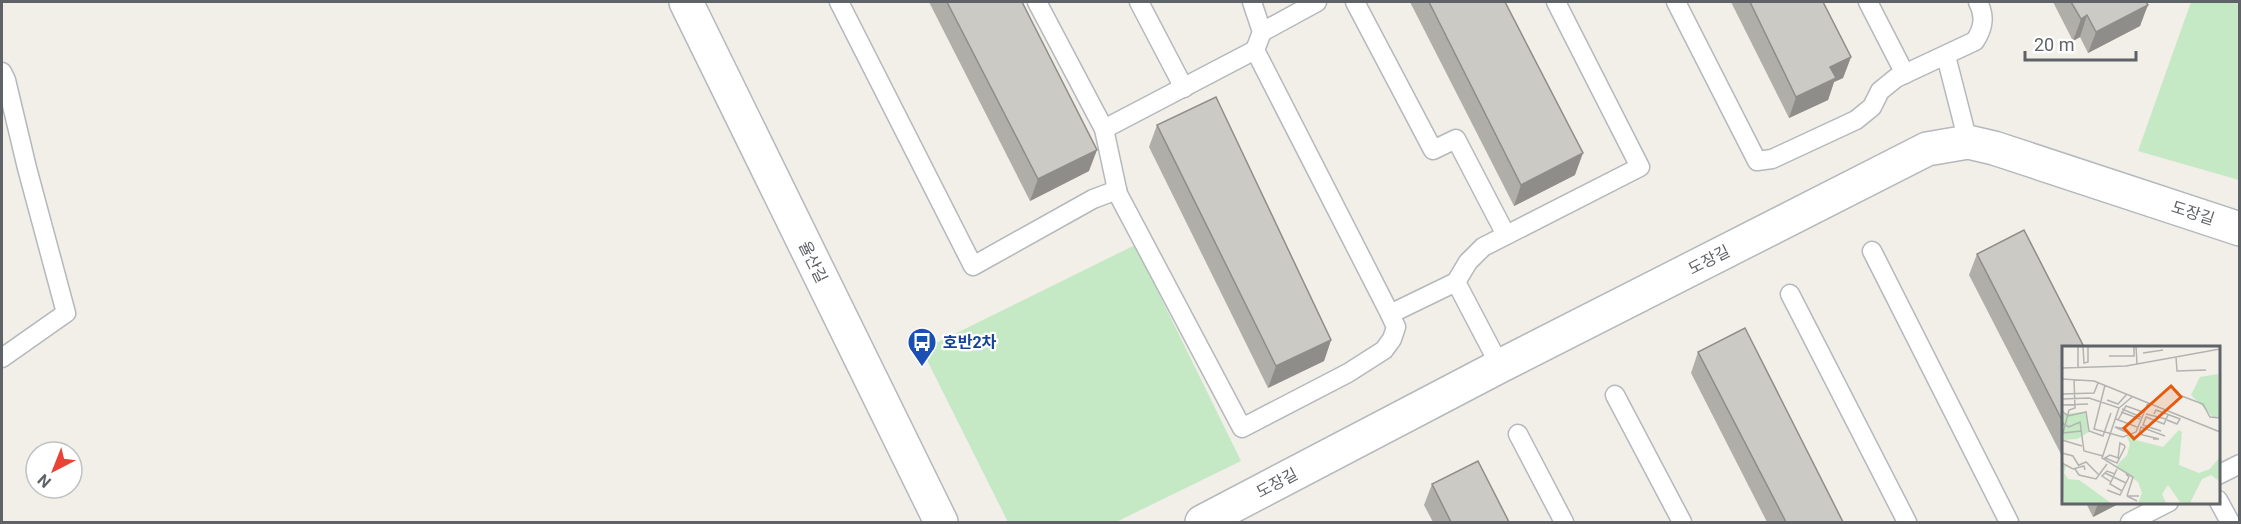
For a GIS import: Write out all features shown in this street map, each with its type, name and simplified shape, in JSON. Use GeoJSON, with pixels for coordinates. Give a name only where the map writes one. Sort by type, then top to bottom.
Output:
{"type":"FeatureCollection","features":[{"type":"Feature","properties":{"kind":"street","name":"율산길"},"geometry":{"type":"LineString","coordinates":[[686,2],[941,522]]}},
{"type":"Feature","properties":{"kind":"street","name":"도장길"},"geometry":{"type":"LineString","coordinates":[[1202,522],[1500,366],[1926,149],[1968,142],[1994,148],[2240,229]]}},
{"type":"Feature","properties":{"kind":"lane"},"geometry":{"type":"LineString","coordinates":[[839,2],[974,266],[1093,199],[1117,190]]}},
{"type":"Feature","properties":{"kind":"lane"},"geometry":{"type":"LineString","coordinates":[[1037,2],[1104,129],[1117,190],[1242,428],[1348,373],[1384,350],[1392,339],[1396,327],[1255,51]]}},
{"type":"Feature","properties":{"kind":"lane"},"geometry":{"type":"LineString","coordinates":[[1139,2],[1184,88]]}},
{"type":"Feature","properties":{"kind":"lane"},"geometry":{"type":"LineString","coordinates":[[1104,129],[1255,51],[1262,32],[1252,2]]}},
{"type":"Feature","properties":{"kind":"lane"},"geometry":{"type":"LineString","coordinates":[[1262,32],[1317,2]]}},
{"type":"Feature","properties":{"kind":"lane"},"geometry":{"type":"LineString","coordinates":[[1355,2],[1433,150],[1456,139],[1506,235]]}},
{"type":"Feature","properties":{"kind":"lane"},"geometry":{"type":"LineString","coordinates":[[1390,314],[1456,282],[1468,262],[1483,247],[1640,167],[1556,2]]}},
{"type":"Feature","properties":{"kind":"lane"},"geometry":{"type":"LineString","coordinates":[[1676,2],[1757,160],[1772,159],[1856,120],[1872,107],[1880,91],[1905,74],[1975,40],[1982,30],[1983,18],[1978,2]]}},
{"type":"Feature","properties":{"kind":"lane"},"geometry":{"type":"LineString","coordinates":[[1869,2],[1905,74]]}},
{"type":"Feature","properties":{"kind":"lane"},"geometry":{"type":"LineString","coordinates":[[1946,56],[1968,142]]}},
{"type":"Feature","properties":{"kind":"lane"},"geometry":{"type":"LineString","coordinates":[[2,72],[6,80],[66,313],[2,358]]}},
{"type":"Feature","properties":{"kind":"lane"},"geometry":{"type":"LineString","coordinates":[[1872,251],[2009,522]]}},
{"type":"Feature","properties":{"kind":"lane"},"geometry":{"type":"LineString","coordinates":[[1456,282],[1500,366]]}},
{"type":"Feature","properties":{"kind":"lane"},"geometry":{"type":"LineString","coordinates":[[1790,294],[1907,522]]}},
{"type":"Feature","properties":{"kind":"lane"},"geometry":{"type":"LineString","coordinates":[[1615,395],[1682,522]]}},
{"type":"Feature","properties":{"kind":"lane"},"geometry":{"type":"LineString","coordinates":[[1518,434],[1564,522]]}},
{"type":"Feature","properties":{"kind":"lane"},"geometry":{"type":"LineString","coordinates":[[2220,474],[2240,464]]}},
{"type":"Feature","properties":{"kind":"lane"},"geometry":{"type":"LineString","coordinates":[[2130,522],[2165,503]]}},
{"type":"Feature","properties":{"kind":"lane"},"geometry":{"type":"LineString","coordinates":[[2220,503],[2230,522]]}},
{"type":"Feature","properties":{"kind":"green space"},"geometry":{"type":"Polygon","coordinates":[[[2191,2],[2239,2],[2239,180],[2138,151],[2191,2]]]}},
{"type":"Feature","properties":{"kind":"green space"},"geometry":{"type":"Polygon","coordinates":[[[1135,245],[1241,461],[1116,522],[1008,522],[922,350],[1135,245]]]}},
{"type":"Feature","properties":{"kind":"building"},"geometry":{"type":"Polygon","coordinates":[[[947,2],[1022,2],[1097,150],[1038,179],[947,2]]]}},
{"type":"Feature","properties":{"kind":"building"},"geometry":{"type":"Polygon","coordinates":[[[1429,2],[1505,2],[1583,153],[1521,185],[1429,2]]]}},
{"type":"Feature","properties":{"kind":"building"},"geometry":{"type":"Polygon","coordinates":[[[1750,2],[1823,2],[1851,57],[1830,67],[1836,78],[1796,97],[1750,2]]]}},
{"type":"Feature","properties":{"kind":"building"},"geometry":{"type":"Polygon","coordinates":[[[2071,2],[2146,2],[2148,5],[2096,32],[2087,15],[2081,19],[2071,2]]]}},
{"type":"Feature","properties":{"kind":"building"},"geometry":{"type":"Polygon","coordinates":[[[1216,97],[1331,340],[1276,366],[1157,125],[1216,97]]]}},
{"type":"Feature","properties":{"kind":"building"},"geometry":{"type":"Polygon","coordinates":[[[2024,230],[2083,346],[2062,346],[2062,420],[1977,254],[2024,230]]]}},
{"type":"Feature","properties":{"kind":"building"},"geometry":{"type":"Polygon","coordinates":[[[1745,328],[1843,522],[1786,522],[1698,352],[1745,328]]]}},
{"type":"Feature","properties":{"kind":"building"},"geometry":{"type":"Polygon","coordinates":[[[1478,461],[1509,522],[1451,522],[1432,484],[1478,461]]]}},
{"type":"Feature","properties":{"kind":"place","name":"호반2차"},"geometry":{"type":"Point","coordinates":[922,368]}}]}
